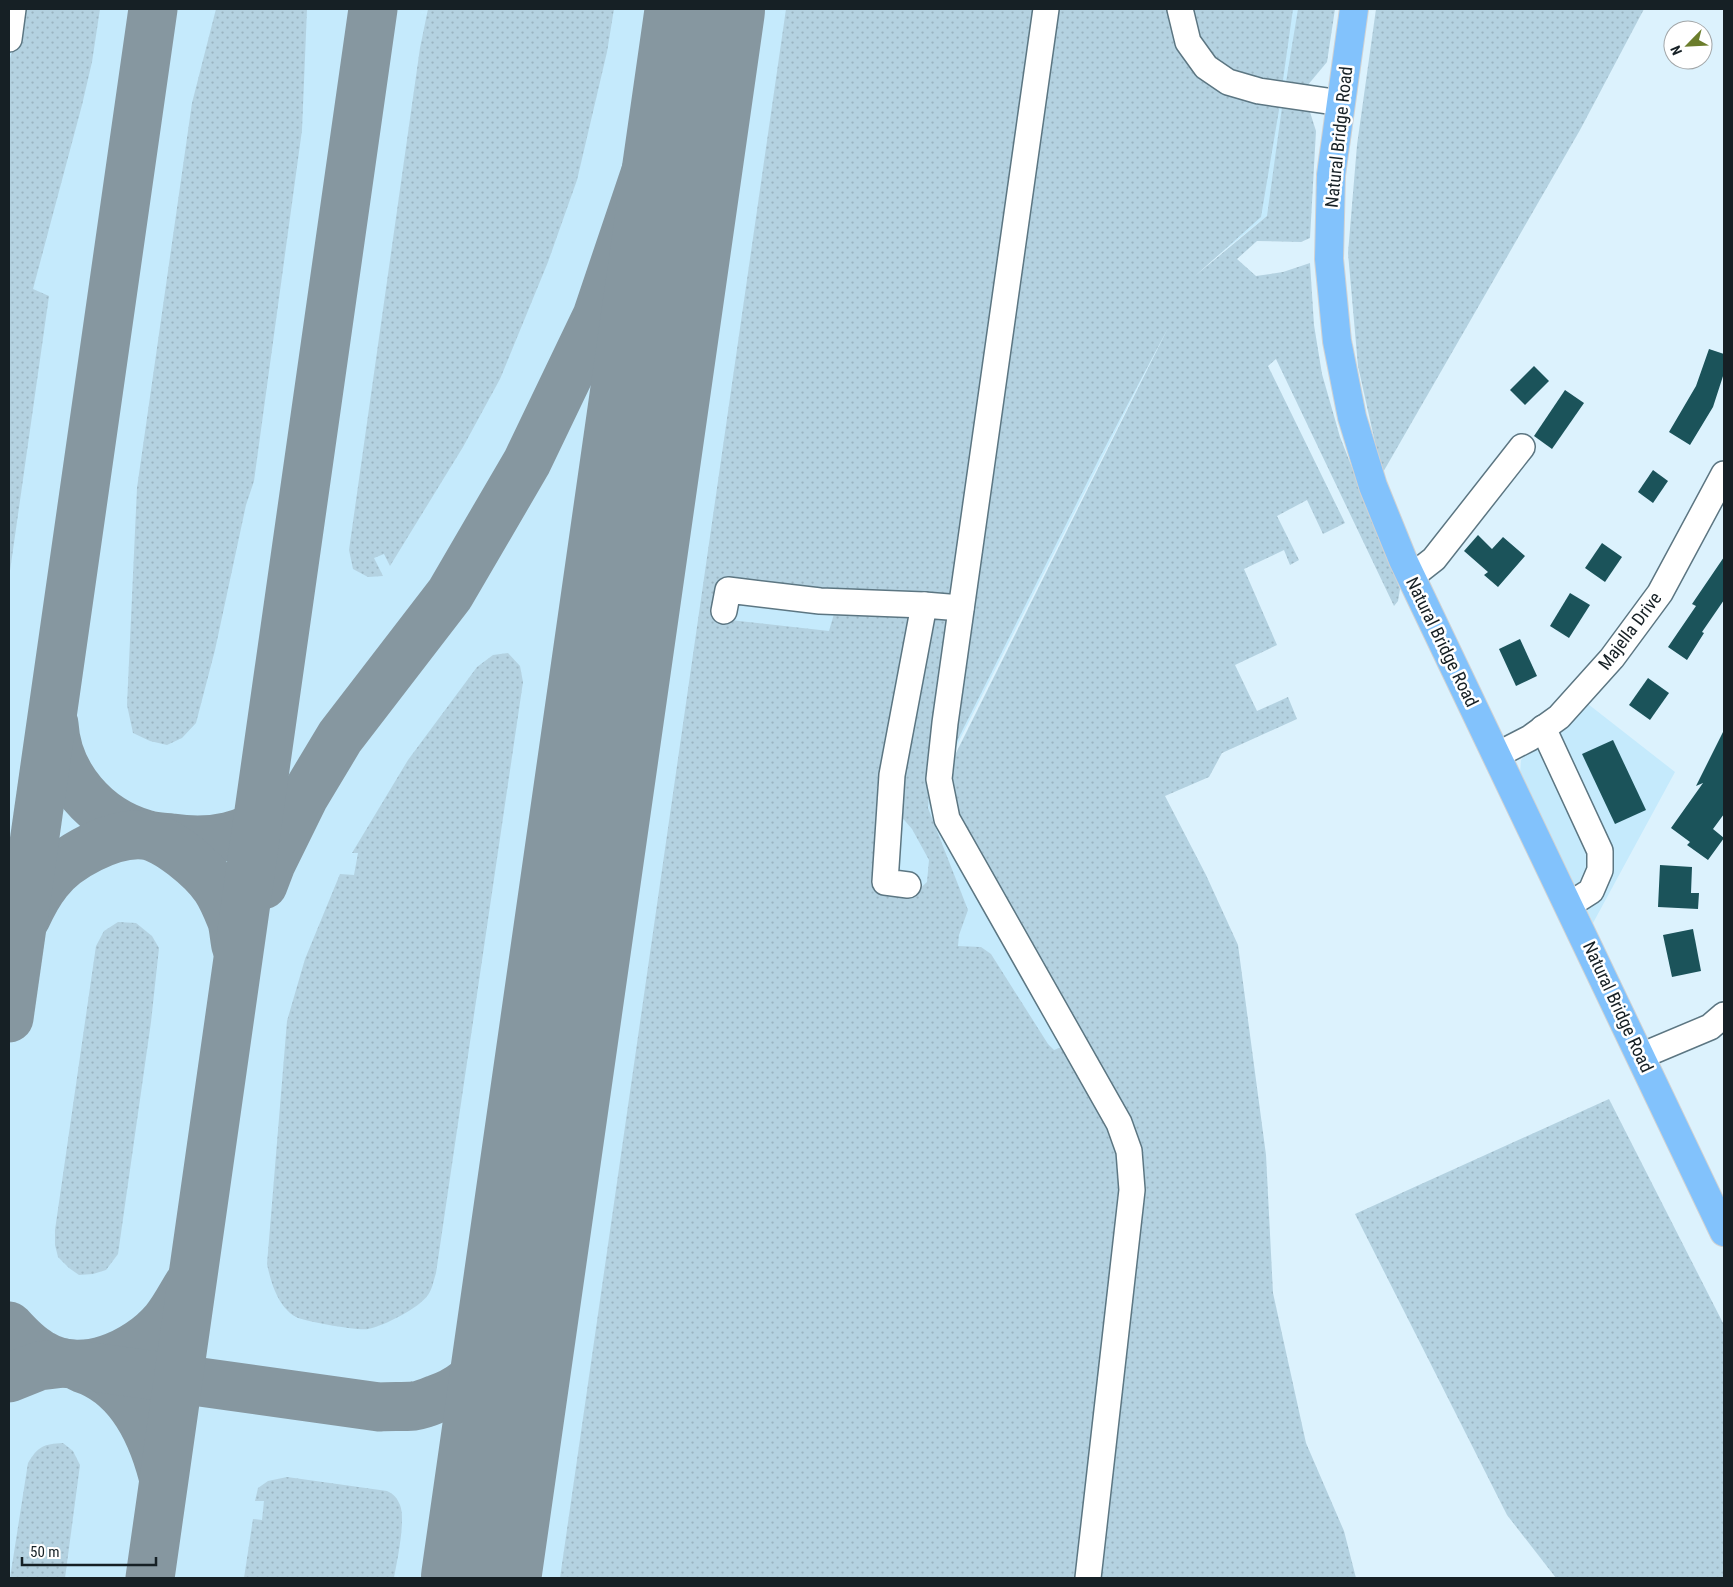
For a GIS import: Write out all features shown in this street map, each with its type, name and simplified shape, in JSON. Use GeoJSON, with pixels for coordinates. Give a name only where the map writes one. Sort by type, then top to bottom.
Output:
{"type":"FeatureCollection","features":[{"type":"Feature","properties":{"kind":"main road","name":"Natural Bridge Road"},"geometry":{"type":"LineString","coordinates":[[1354,9],[1331,175],[1329,259],[1336,341],[1352,418],[1372,486],[1411,576],[1642,1056],[1724,1232]]}},
{"type":"Feature","properties":{"kind":"street"},"geometry":{"type":"LineString","coordinates":[[9,39],[13,9]]}},
{"type":"Feature","properties":{"kind":"street"},"geometry":{"type":"LineString","coordinates":[[1046,9],[961,608],[940,779],[947,818],[1119,1123],[1129,1151],[1132,1190],[1088,1578]]}},
{"type":"Feature","properties":{"kind":"street"},"geometry":{"type":"LineString","coordinates":[[1180,9],[1188,42],[1206,67],[1228,82],[1259,91],[1341,103]]}},
{"type":"Feature","properties":{"kind":"street"},"geometry":{"type":"LineString","coordinates":[[1411,576],[1434,559],[1522,446]]}},
{"type":"Feature","properties":{"kind":"street","name":"Majella Drive"},"geometry":{"type":"LineString","coordinates":[[1497,755],[1530,738],[1559,717],[1612,658],[1660,593],[1724,474]]}},
{"type":"Feature","properties":{"kind":"street"},"geometry":{"type":"LineString","coordinates":[[724,611],[728,590],[820,601],[961,608]]}},
{"type":"Feature","properties":{"kind":"street"},"geometry":{"type":"LineString","coordinates":[[908,885],[884,882],[892,776],[924,605]]}},
{"type":"Feature","properties":{"kind":"street"},"geometry":{"type":"LineString","coordinates":[[1543,728],[1600,851],[1600,870],[1591,891],[1569,905]]}},
{"type":"Feature","properties":{"kind":"street"},"geometry":{"type":"LineString","coordinates":[[1642,1056],[1710,1027],[1724,1016]]}},
{"type":"Feature","properties":{"kind":"shaded area"},"geometry":{"type":"Polygon","coordinates":[[[9,9],[1320,9],[1305,96],[1305,132],[1267,216],[1195,274],[948,763],[955,809],[1122,1095],[1103,1578],[9,1578],[9,9]]]}},
{"type":"Feature","properties":{"kind":"shaded area"},"geometry":{"type":"Polygon","coordinates":[[[20,9],[100,9],[92,62],[82,105],[33,289],[49,296],[9,578],[9,62],[16,37],[20,9]]]}},
{"type":"Feature","properties":{"kind":"shaded area"},"geometry":{"type":"Polygon","coordinates":[[[216,9],[307,9],[302,130],[254,481],[246,505],[215,650],[196,723],[182,738],[167,745],[150,741],[133,733],[127,705],[137,488],[192,103],[216,9]]]}},
{"type":"Feature","properties":{"kind":"shaded area"},"geometry":{"type":"Polygon","coordinates":[[[428,9],[614,9],[607,52],[577,180],[548,262],[500,379],[463,447],[390,566],[384,554],[374,558],[383,576],[368,577],[353,569],[349,550],[420,48],[428,9]]]}},
{"type":"Feature","properties":{"kind":"shaded area"},"geometry":{"type":"Polygon","coordinates":[[[786,9],[1037,9],[952,591],[944,600],[722,580],[712,618],[829,631],[836,607],[915,611],[875,888],[914,894],[927,882],[929,860],[912,829],[899,814],[922,656],[932,617],[948,617],[937,687],[928,808],[968,910],[959,935],[958,946],[981,947],[991,954],[1048,1044],[1054,1050],[1062,1047],[1109,1126],[1119,1154],[1122,1193],[1076,1578],[560,1578],[786,9]]]}},
{"type":"Feature","properties":{"kind":"shaded area"},"geometry":{"type":"Polygon","coordinates":[[[1056,9],[1174,9],[1193,61],[1281,98],[1261,217],[1195,276],[1267,216],[1283,100],[1303,100],[1310,112],[1316,131],[1310,238],[1301,242],[1257,241],[1237,259],[1256,276],[1283,272],[1310,263],[1314,325],[1322,374],[1340,437],[1400,589],[1398,601],[1394,606],[1276,359],[1268,366],[1345,523],[1323,534],[1307,500],[1277,516],[1299,560],[1290,565],[1284,550],[1244,569],[1277,645],[1235,665],[1257,711],[1288,697],[1297,719],[1222,753],[1209,777],[1165,796],[1206,875],[1238,945],[1266,1155],[1273,1293],[1306,1443],[1344,1531],[1356,1578],[1099,1578],[1141,1172],[955,809],[951,763],[1168,328],[1101,455],[954,747],[1056,9]]]}},
{"type":"Feature","properties":{"kind":"shaded area"},"geometry":{"type":"Polygon","coordinates":[[[1186,9],[1293,9],[1282,87],[1249,81],[1210,62],[1186,9]]]}},
{"type":"Feature","properties":{"kind":"shaded area"},"geometry":{"type":"Polygon","coordinates":[[[1298,9],[1335,9],[1327,62],[1307,86],[1285,88],[1298,9]]]}},
{"type":"Feature","properties":{"kind":"shaded area"},"geometry":{"type":"Polygon","coordinates":[[[1376,9],[1644,9],[1580,130],[1382,474],[1358,366],[1348,253],[1357,145],[1376,9]]]}},
{"type":"Feature","properties":{"kind":"shaded area"},"geometry":{"type":"Polygon","coordinates":[[[508,653],[520,666],[523,682],[433,1284],[428,1295],[417,1305],[401,1316],[368,1329],[321,1324],[302,1319],[290,1313],[280,1301],[273,1286],[267,1264],[287,1021],[305,959],[340,874],[354,875],[358,853],[352,853],[408,760],[477,667],[493,655],[508,653]]]}},
{"type":"Feature","properties":{"kind":"shaded area"},"geometry":{"type":"Polygon","coordinates":[[[1588,704],[1675,772],[1593,923],[1520,773],[1521,760],[1531,748],[1563,726],[1588,704]]]}},
{"type":"Feature","properties":{"kind":"shaded area"},"geometry":{"type":"Polygon","coordinates":[[[118,922],[136,923],[152,936],[159,948],[151,1022],[118,1254],[106,1270],[93,1274],[79,1275],[58,1257],[55,1245],[55,1230],[96,946],[104,931],[118,922]]]}},
{"type":"Feature","properties":{"kind":"shaded area"},"geometry":{"type":"Polygon","coordinates":[[[1609,1099],[1724,1325],[1724,1578],[1556,1578],[1507,1515],[1355,1214],[1609,1099]]]}},
{"type":"Feature","properties":{"kind":"shaded area"},"geometry":{"type":"Polygon","coordinates":[[[63,1443],[73,1451],[80,1465],[65,1578],[10,1578],[28,1463],[38,1449],[51,1444],[63,1443]]]}},
{"type":"Feature","properties":{"kind":"shaded area"},"geometry":{"type":"Polygon","coordinates":[[[287,1477],[387,1491],[393,1495],[400,1505],[402,1512],[400,1541],[394,1578],[244,1578],[253,1519],[262,1520],[264,1501],[255,1501],[258,1488],[268,1481],[287,1477]]]}},
{"type":"Feature","properties":{"kind":"building"},"geometry":{"type":"Polygon","coordinates":[[[1709,349],[1724,354],[1724,373],[1713,407],[1690,445],[1669,432],[1696,386],[1709,349]]]}},
{"type":"Feature","properties":{"kind":"building"},"geometry":{"type":"Polygon","coordinates":[[[1534,366],[1549,381],[1525,405],[1510,390],[1534,366]]]}},
{"type":"Feature","properties":{"kind":"building"},"geometry":{"type":"Polygon","coordinates":[[[1565,390],[1584,403],[1552,449],[1534,436],[1565,390]]]}},
{"type":"Feature","properties":{"kind":"building"},"geometry":{"type":"Polygon","coordinates":[[[1653,470],[1668,481],[1653,503],[1638,492],[1653,470]]]}},
{"type":"Feature","properties":{"kind":"building"},"geometry":{"type":"Polygon","coordinates":[[[1478,535],[1492,549],[1503,537],[1525,556],[1498,587],[1484,575],[1488,572],[1464,551],[1478,535]]]}},
{"type":"Feature","properties":{"kind":"building"},"geometry":{"type":"Polygon","coordinates":[[[1602,543],[1622,557],[1605,582],[1585,568],[1602,543]]]}},
{"type":"Feature","properties":{"kind":"building"},"geometry":{"type":"Polygon","coordinates":[[[1724,557],[1724,600],[1702,632],[1704,633],[1687,660],[1668,647],[1696,606],[1692,604],[1724,557]]]}},
{"type":"Feature","properties":{"kind":"building"},"geometry":{"type":"Polygon","coordinates":[[[1570,593],[1590,605],[1569,638],[1550,626],[1570,593]]]}},
{"type":"Feature","properties":{"kind":"building"},"geometry":{"type":"Polygon","coordinates":[[[1520,639],[1537,676],[1516,686],[1499,649],[1520,639]]]}},
{"type":"Feature","properties":{"kind":"building"},"geometry":{"type":"Polygon","coordinates":[[[1648,678],[1669,693],[1650,720],[1629,705],[1648,678]]]}},
{"type":"Feature","properties":{"kind":"building"},"geometry":{"type":"Polygon","coordinates":[[[1724,730],[1724,814],[1713,829],[1724,838],[1708,860],[1687,845],[1690,842],[1671,828],[1703,783],[1696,786],[1724,730]]]}},
{"type":"Feature","properties":{"kind":"building"},"geometry":{"type":"Polygon","coordinates":[[[1613,740],[1646,810],[1615,824],[1582,754],[1613,740]]]}},
{"type":"Feature","properties":{"kind":"building"},"geometry":{"type":"Polygon","coordinates":[[[1660,865],[1692,867],[1691,893],[1699,893],[1698,909],[1658,907],[1660,865]]]}},
{"type":"Feature","properties":{"kind":"building"},"geometry":{"type":"Polygon","coordinates":[[[1693,929],[1701,971],[1672,977],[1663,935],[1693,929]]]}},
{"type":"Feature","properties":{"kind":"taxiway"},"geometry":{"type":"LineString","coordinates":[[9,1018],[153,9]]}},
{"type":"Feature","properties":{"kind":"taxiway"},"geometry":{"type":"LineString","coordinates":[[150,1578],[373,9]]}},
{"type":"Feature","properties":{"kind":"taxiway"},"geometry":{"type":"LineString","coordinates":[[263,885],[271,864],[304,797],[340,737],[450,594],[527,462],[597,316],[650,159],[696,9]]}},
{"type":"Feature","properties":{"kind":"taxiway"},"geometry":{"type":"LineString","coordinates":[[54,724],[57,743],[63,761],[71,778],[82,793],[95,807],[111,818],[145,834],[187,840],[215,839],[242,833],[267,820],[279,811]]}},
{"type":"Feature","properties":{"kind":"taxiway"},"geometry":{"type":"LineString","coordinates":[[26,918],[44,886],[55,873],[77,855],[104,842],[132,835],[144,835],[153,837],[173,848],[203,872],[216,888],[231,919],[236,946]]}},
{"type":"Feature","properties":{"kind":"taxiway"},"geometry":{"type":"LineString","coordinates":[[9,1326],[32,1348],[57,1361],[73,1364],[108,1359],[124,1353],[153,1333],[169,1316],[190,1282]]}},
{"type":"Feature","properties":{"kind":"taxiway"},"geometry":{"type":"LineString","coordinates":[[9,1378],[39,1366],[64,1363],[379,1407],[414,1406],[453,1392],[468,1382],[480,1370],[500,1342],[522,1293]]}},
{"type":"Feature","properties":{"kind":"taxiway"},"geometry":{"type":"LineString","coordinates":[[81,1368],[98,1375],[112,1385],[136,1410],[152,1442],[163,1476]]}},
{"type":"Feature","properties":{"kind":"runway"},"geometry":{"type":"LineString","coordinates":[[481,1578],[705,9]]}}]}
